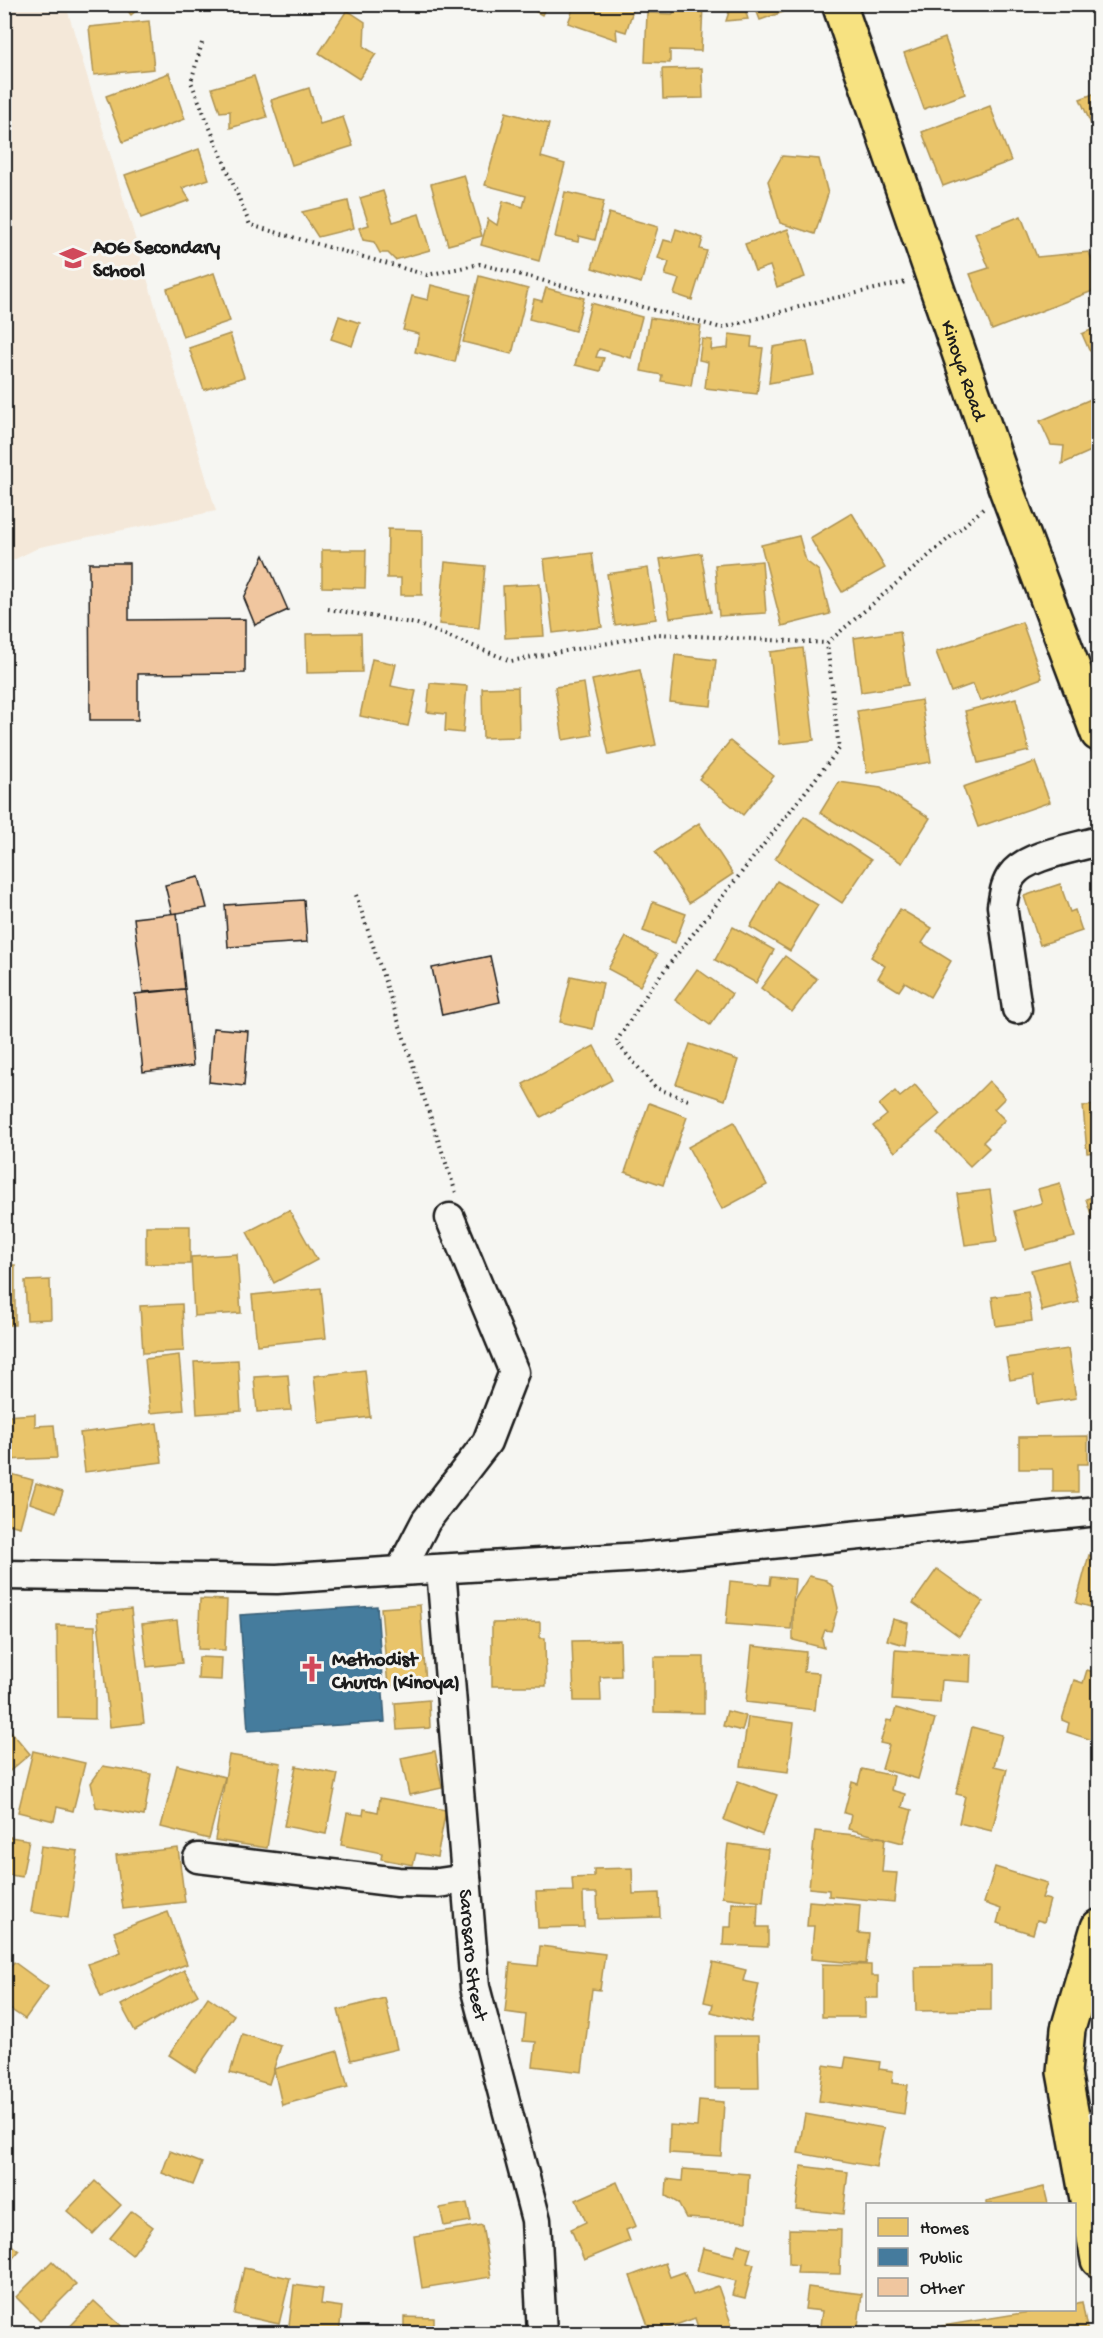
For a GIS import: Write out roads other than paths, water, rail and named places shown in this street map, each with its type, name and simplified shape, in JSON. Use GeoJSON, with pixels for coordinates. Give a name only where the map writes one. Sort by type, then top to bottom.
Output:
{"type":"FeatureCollection","features":[{"type":"Feature","properties":{"kind":"main road","name":"Kinoya Road"},"geometry":{"type":"LineString","coordinates":[[840,4],[1006,489],[1098,734]]}},
{"type":"Feature","properties":{"kind":"main road"},"geometry":{"type":"LineString","coordinates":[[1098,1927],[1068,2029],[1064,2072],[1087,2126],[1098,2260]]}},
{"type":"Feature","properties":{"kind":"street"},"geometry":{"type":"LineString","coordinates":[[1017,1009],[1002,906],[1005,889],[1013,873],[1029,861],[1098,841]]}},
{"type":"Feature","properties":{"kind":"street"},"geometry":{"type":"LineString","coordinates":[[400,1571],[426,1521],[487,1442],[514,1372],[450,1218]]}},
{"type":"Feature","properties":{"kind":"street"},"geometry":{"type":"LineString","coordinates":[[4,1575],[277,1579],[642,1557],[1098,1511]]}},
{"type":"Feature","properties":{"kind":"street","name":"Sarosaro Street"},"geometry":{"type":"LineString","coordinates":[[441,1569],[475,1987],[536,2220],[542,2334]]}},
{"type":"Feature","properties":{"kind":"street"},"geometry":{"type":"LineString","coordinates":[[198,1858],[398,1882],[438,1883],[466,1879]]}},
{"type":"Feature","properties":{"kind":"place","name":"AOG Secondary School"},"geometry":{"type":"Point","coordinates":[73,258]}},
{"type":"Feature","properties":{"kind":"place","name":"Methodist Church (Kinoya)"},"geometry":{"type":"Point","coordinates":[312,1669]}}]}
